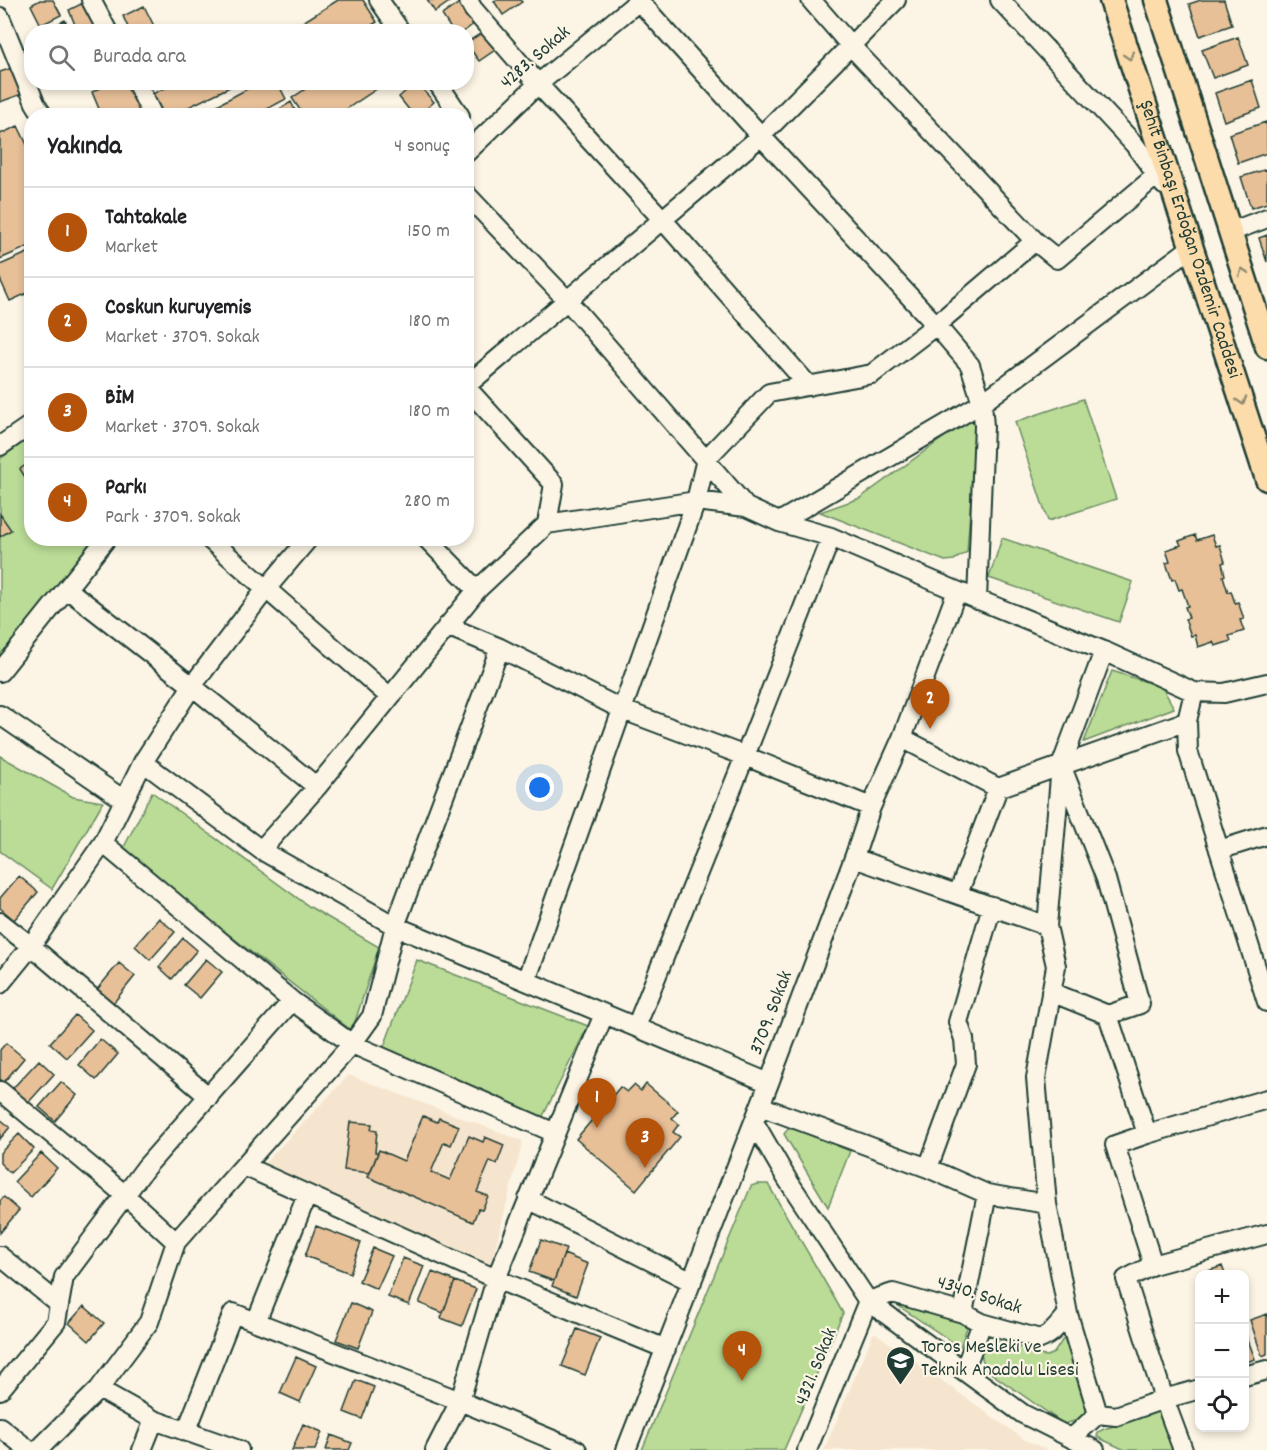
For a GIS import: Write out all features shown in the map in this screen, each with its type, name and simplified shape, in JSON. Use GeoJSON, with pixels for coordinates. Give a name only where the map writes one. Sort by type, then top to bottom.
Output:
{"type":"FeatureCollection","features":[{"type":"Feature","properties":{"kind":"main road","name":"Şehit Binbaşı Erdoğan Özdemir Caddesi"},"geometry":{"type":"LineString","coordinates":[[1111,0],[1267,479]]}},
{"type":"Feature","properties":{"kind":"main road","name":"Şehit Binbaşı Erdoğan Özdemir Caddesi"},"geometry":{"type":"LineString","coordinates":[[1156,0],[1267,347]]}},
{"type":"Feature","properties":{"kind":"street"},"geometry":{"type":"LineString","coordinates":[[91,0],[104,24]]}},
{"type":"Feature","properties":{"kind":"street"},"geometry":{"type":"LineString","coordinates":[[379,0],[396,24]]}},
{"type":"Feature","properties":{"kind":"street"},"geometry":{"type":"LineString","coordinates":[[468,0],[473,9],[538,84],[662,219],[809,386]]}},
{"type":"Feature","properties":{"kind":"street"},"geometry":{"type":"LineString","coordinates":[[639,0],[970,364],[982,403],[984,426],[978,600]]}},
{"type":"Feature","properties":{"kind":"street","name":"4283. Sokak"},"geometry":{"type":"LineString","coordinates":[[474,146],[538,84],[639,0]]}},
{"type":"Feature","properties":{"kind":"street"},"geometry":{"type":"LineString","coordinates":[[811,0],[851,46],[1035,241],[1057,259],[1157,175]]}},
{"type":"Feature","properties":{"kind":"street"},"geometry":{"type":"LineString","coordinates":[[474,379],[761,135],[896,0]]}},
{"type":"Feature","properties":{"kind":"street"},"geometry":{"type":"LineString","coordinates":[[1000,0],[1134,144],[1177,204]]}},
{"type":"Feature","properties":{"kind":"street"},"geometry":{"type":"LineString","coordinates":[[0,17],[24,76]]}},
{"type":"Feature","properties":{"kind":"street"},"geometry":{"type":"LineString","coordinates":[[30,90],[38,108]]}},
{"type":"Feature","properties":{"kind":"street"},"geometry":{"type":"LineString","coordinates":[[140,90],[149,108]]}},
{"type":"Feature","properties":{"kind":"street"},"geometry":{"type":"LineString","coordinates":[[442,90],[455,108]]}},
{"type":"Feature","properties":{"kind":"street"},"geometry":{"type":"LineString","coordinates":[[474,202],[567,300],[746,507]]}},
{"type":"Feature","properties":{"kind":"street"},"geometry":{"type":"LineString","coordinates":[[1230,232],[1267,218]]}},
{"type":"Feature","properties":{"kind":"street"},"geometry":{"type":"LineString","coordinates":[[526,981],[696,501],[706,459],[769,393],[872,374],[936,325],[1035,241]]}},
{"type":"Feature","properties":{"kind":"street"},"geometry":{"type":"LineString","coordinates":[[779,522],[982,403],[1191,247]]}},
{"type":"Feature","properties":{"kind":"street"},"geometry":{"type":"LineString","coordinates":[[474,395],[554,484],[547,524]]}},
{"type":"Feature","properties":{"kind":"street"},"geometry":{"type":"LineString","coordinates":[[0,446],[24,430]]}},
{"type":"Feature","properties":{"kind":"street"},"geometry":{"type":"LineString","coordinates":[[261,850],[317,787],[477,590],[547,524],[696,501],[746,507],[779,522],[831,537],[1104,651],[1194,692],[1224,693],[1267,683]]}},
{"type":"Feature","properties":{"kind":"street"},"geometry":{"type":"LineString","coordinates":[[636,1027],[831,537]]}},
{"type":"Feature","properties":{"kind":"street"},"geometry":{"type":"LineString","coordinates":[[0,672],[101,546]]}},
{"type":"Feature","properties":{"kind":"street"},"geometry":{"type":"LineString","coordinates":[[217,546],[390,697]]}},
{"type":"Feature","properties":{"kind":"street"},"geometry":{"type":"LineString","coordinates":[[0,984],[31,946],[103,843],[143,762],[192,686],[303,546]]}},
{"type":"Feature","properties":{"kind":"street"},"geometry":{"type":"LineString","coordinates":[[434,546],[477,590]]}},
{"type":"Feature","properties":{"kind":"street"},"geometry":{"type":"LineString","coordinates":[[67,589],[317,787]]}},
{"type":"Feature","properties":{"kind":"street","name":"3709. Sokak"},"geometry":{"type":"LineString","coordinates":[[626,1450],[769,1083],[871,807],[902,738],[957,591]]}},
{"type":"Feature","properties":{"kind":"street"},"geometry":{"type":"LineString","coordinates":[[447,626],[500,648],[623,710],[871,807]]}},
{"type":"Feature","properties":{"kind":"street"},"geometry":{"type":"LineString","coordinates":[[39,1450],[99,1389],[149,1322],[176,1242],[352,1044],[372,1016],[395,926],[500,648]]}},
{"type":"Feature","properties":{"kind":"street"},"geometry":{"type":"LineString","coordinates":[[1098,1414],[1068,1314],[1047,1204],[1036,1078],[1056,966],[1047,926],[1061,766],[1104,651]]}},
{"type":"Feature","properties":{"kind":"street"},"geometry":{"type":"LineString","coordinates":[[1194,692],[1187,722],[1188,751],[1219,850],[1262,970],[1267,1002]]}},
{"type":"Feature","properties":{"kind":"street"},"geometry":{"type":"LineString","coordinates":[[0,716],[124,800]]}},
{"type":"Feature","properties":{"kind":"street"},"geometry":{"type":"LineString","coordinates":[[902,738],[998,788],[1187,722]]}},
{"type":"Feature","properties":{"kind":"street"},"geometry":{"type":"LineString","coordinates":[[143,762],[261,850],[395,926],[769,1083]]}},
{"type":"Feature","properties":{"kind":"street"},"geometry":{"type":"LineString","coordinates":[[1051,992],[1108,1015],[1140,1004],[1106,879],[1061,766]]}},
{"type":"Feature","properties":{"kind":"street"},"geometry":{"type":"LineString","coordinates":[[958,894],[998,788]]}},
{"type":"Feature","properties":{"kind":"street"},"geometry":{"type":"LineString","coordinates":[[1219,850],[1267,835]]}},
{"type":"Feature","properties":{"kind":"street"},"geometry":{"type":"LineString","coordinates":[[103,843],[292,1001],[352,1044],[555,1133]]}},
{"type":"Feature","properties":{"kind":"street"},"geometry":{"type":"LineString","coordinates":[[854,858],[1047,926]]}},
{"type":"Feature","properties":{"kind":"street"},"geometry":{"type":"LineString","coordinates":[[928,1168],[966,1064],[964,1039],[958,1022],[992,906]]}},
{"type":"Feature","properties":{"kind":"street"},"geometry":{"type":"LineString","coordinates":[[0,922],[208,1096]]}},
{"type":"Feature","properties":{"kind":"street"},"geometry":{"type":"LineString","coordinates":[[0,1389],[56,1322],[64,1277],[146,1167],[292,1001]]}},
{"type":"Feature","properties":{"kind":"street"},"geometry":{"type":"LineString","coordinates":[[435,1450],[460,1401],[496,1279],[604,1014]]}},
{"type":"Feature","properties":{"kind":"street"},"geometry":{"type":"LineString","coordinates":[[1108,1015],[1146,1134]]}},
{"type":"Feature","properties":{"kind":"street"},"geometry":{"type":"LineString","coordinates":[[0,1091],[125,1195],[176,1242]]}},
{"type":"Feature","properties":{"kind":"street"},"geometry":{"type":"LineString","coordinates":[[1153,1265],[1115,1145],[1267,1099]]}},
{"type":"Feature","properties":{"kind":"street"},"geometry":{"type":"LineString","coordinates":[[757,1114],[928,1168],[987,1194],[1047,1204]]}},
{"type":"Feature","properties":{"kind":"street"},"geometry":{"type":"LineString","coordinates":[[757,1114],[787,1179],[868,1301],[1023,1414],[1095,1450]]}},
{"type":"Feature","properties":{"kind":"street"},"geometry":{"type":"LineString","coordinates":[[244,1166],[496,1279],[666,1349]]}},
{"type":"Feature","properties":{"kind":"street"},"geometry":{"type":"LineString","coordinates":[[963,1313],[987,1194]]}},
{"type":"Feature","properties":{"kind":"street"},"geometry":{"type":"LineString","coordinates":[[256,1322],[307,1195]]}},
{"type":"Feature","properties":{"kind":"street"},"geometry":{"type":"LineString","coordinates":[[528,1199],[692,1282]]}},
{"type":"Feature","properties":{"kind":"street"},"geometry":{"type":"LineString","coordinates":[[1183,1450],[1164,1399],[1126,1279],[1153,1265],[1267,1234]]}},
{"type":"Feature","properties":{"kind":"street"},"geometry":{"type":"LineString","coordinates":[[0,1256],[59,1304]]}},
{"type":"Feature","properties":{"kind":"street","name":"4340. Sokak"},"geometry":{"type":"LineString","coordinates":[[868,1301],[893,1293],[963,1313],[982,1323],[1040,1339],[1054,1331],[1068,1314]]}},
{"type":"Feature","properties":{"kind":"street","name":"4321. Sokak"},"geometry":{"type":"LineString","coordinates":[[807,1450],[868,1301]]}},
{"type":"Feature","properties":{"kind":"street"},"geometry":{"type":"LineString","coordinates":[[186,1432],[233,1313],[460,1401],[577,1450]]}},
{"type":"Feature","properties":{"kind":"street"},"geometry":{"type":"LineString","coordinates":[[964,1371],[982,1323]]}},
{"type":"Feature","properties":{"kind":"street"},"geometry":{"type":"LineString","coordinates":[[1249,1375],[1267,1370]]}},
{"type":"Feature","properties":{"kind":"street"},"geometry":{"type":"LineString","coordinates":[[99,1389],[154,1420],[239,1450]]}},
{"type":"Feature","properties":{"kind":"street"},"geometry":{"type":"LineString","coordinates":[[1072,1438],[1098,1414],[1116,1416],[1195,1390]]}},
{"type":"Feature","properties":{"kind":"street"},"geometry":{"type":"LineString","coordinates":[[142,1450],[154,1420]]}},
{"type":"Feature","properties":{"kind":"street"},"geometry":{"type":"LineString","coordinates":[[0,1427],[29,1450]]}},
{"type":"Feature","properties":{"kind":"shaded area"},"geometry":{"type":"Polygon","coordinates":[[[349,1075],[523,1141],[491,1264],[262,1166],[349,1075]]]}},
{"type":"Feature","properties":{"kind":"shaded area","name":"Toros Mesleki ve Teknik Anadolu Lisesi"},"geometry":{"type":"Polygon","coordinates":[[[874,1332],[1025,1440],[1048,1450],[824,1450],[874,1332]]]}},
{"type":"Feature","properties":{"kind":"green space"},"geometry":{"type":"Polygon","coordinates":[[[1083,399],[1116,499],[1048,521],[1015,422],[1083,399]]]}},
{"type":"Feature","properties":{"kind":"green space"},"geometry":{"type":"Polygon","coordinates":[[[965,422],[974,422],[976,429],[967,552],[954,560],[945,561],[820,512],[860,498],[965,422]]]}},
{"type":"Feature","properties":{"kind":"green space"},"geometry":{"type":"Polygon","coordinates":[[[24,442],[24,546],[88,546],[0,656],[0,459],[24,442]]]}},
{"type":"Feature","properties":{"kind":"green space"},"geometry":{"type":"Polygon","coordinates":[[[1002,538],[1133,582],[1119,622],[989,578],[1002,538]]]}},
{"type":"Feature","properties":{"kind":"green space"},"geometry":{"type":"Polygon","coordinates":[[[1112,671],[1162,687],[1174,708],[1084,742],[1112,671]]]}},
{"type":"Feature","properties":{"kind":"green space"},"geometry":{"type":"Polygon","coordinates":[[[0,756],[73,797],[103,802],[52,889],[0,851],[0,756]]]}},
{"type":"Feature","properties":{"kind":"green space"},"geometry":{"type":"Polygon","coordinates":[[[152,792],[310,907],[379,947],[352,1031],[122,851],[152,792]]]}},
{"type":"Feature","properties":{"kind":"green space"},"geometry":{"type":"Polygon","coordinates":[[[417,960],[588,1026],[542,1118],[383,1049],[417,960]]]}},
{"type":"Feature","properties":{"kind":"green space"},"geometry":{"type":"Polygon","coordinates":[[[788,1129],[796,1129],[850,1151],[828,1207],[784,1134],[788,1129]]]}},
{"type":"Feature","properties":{"kind":"green space"},"geometry":{"type":"Polygon","coordinates":[[[768,1184],[843,1313],[784,1450],[642,1450],[751,1186],[768,1184]]]}},
{"type":"Feature","properties":{"kind":"green space"},"geometry":{"type":"Polygon","coordinates":[[[891,1301],[968,1325],[960,1347],[891,1301]]]}},
{"type":"Feature","properties":{"kind":"green space"},"geometry":{"type":"Polygon","coordinates":[[[1065,1336],[1088,1413],[1085,1418],[1064,1424],[985,1369],[981,1354],[994,1340],[1008,1342],[1038,1355],[1047,1356],[1054,1353],[1065,1336]]]}},
{"type":"Feature","properties":{"kind":"green space"},"geometry":{"type":"Polygon","coordinates":[[[1158,1412],[1165,1418],[1176,1450],[1125,1450],[1097,1437],[1098,1432],[1104,1429],[1158,1412]]]}},
{"type":"Feature","properties":{"kind":"building"},"geometry":{"type":"Polygon","coordinates":[[[40,0],[53,0],[61,15],[40,24],[31,5],[40,0]]]}},
{"type":"Feature","properties":{"kind":"building"},"geometry":{"type":"Polygon","coordinates":[[[338,0],[363,0],[377,22],[374,24],[300,24],[338,0]]]}},
{"type":"Feature","properties":{"kind":"building"},"geometry":{"type":"Polygon","coordinates":[[[427,0],[452,0],[435,12],[427,0]]]}},
{"type":"Feature","properties":{"kind":"building"},"geometry":{"type":"Polygon","coordinates":[[[520,0],[522,2],[503,15],[494,1],[520,0]]]}},
{"type":"Feature","properties":{"kind":"building"},"geometry":{"type":"Polygon","coordinates":[[[1201,0],[1224,0],[1232,25],[1200,36],[1189,4],[1201,0]]]}},
{"type":"Feature","properties":{"kind":"building"},"geometry":{"type":"Polygon","coordinates":[[[87,1],[95,24],[75,24],[69,10],[87,1]]]}},
{"type":"Feature","properties":{"kind":"building"},"geometry":{"type":"Polygon","coordinates":[[[462,1],[476,22],[473,24],[448,24],[442,15],[462,1]]]}},
{"type":"Feature","properties":{"kind":"building"},"geometry":{"type":"Polygon","coordinates":[[[144,6],[153,24],[126,24],[123,16],[144,6]]]}},
{"type":"Feature","properties":{"kind":"building"},"geometry":{"type":"Polygon","coordinates":[[[483,32],[495,50],[479,61],[474,54],[474,38],[483,32]]]}},
{"type":"Feature","properties":{"kind":"building"},"geometry":{"type":"Polygon","coordinates":[[[1238,37],[1248,65],[1213,78],[1202,50],[1238,37]]]}},
{"type":"Feature","properties":{"kind":"building"},"geometry":{"type":"Polygon","coordinates":[[[12,68],[22,94],[0,102],[0,72],[12,68]]]}},
{"type":"Feature","properties":{"kind":"building"},"geometry":{"type":"Polygon","coordinates":[[[1252,80],[1261,108],[1224,121],[1215,93],[1252,80]]]}},
{"type":"Feature","properties":{"kind":"building"},"geometry":{"type":"Polygon","coordinates":[[[131,90],[139,108],[99,108],[92,92],[131,90]]]}},
{"type":"Feature","properties":{"kind":"building"},"geometry":{"type":"Polygon","coordinates":[[[161,90],[224,90],[186,108],[156,108],[150,95],[161,90]]]}},
{"type":"Feature","properties":{"kind":"building"},"geometry":{"type":"Polygon","coordinates":[[[245,90],[281,90],[286,99],[269,108],[212,108],[245,90]]]}},
{"type":"Feature","properties":{"kind":"building"},"geometry":{"type":"Polygon","coordinates":[[[304,90],[375,90],[348,108],[299,108],[292,98],[304,90]]]}},
{"type":"Feature","properties":{"kind":"building"},"geometry":{"type":"Polygon","coordinates":[[[407,90],[423,90],[434,102],[427,108],[408,108],[399,97],[407,90]]]}},
{"type":"Feature","properties":{"kind":"building"},"geometry":{"type":"Polygon","coordinates":[[[291,102],[294,108],[281,108],[291,102]]]}},
{"type":"Feature","properties":{"kind":"building"},"geometry":{"type":"Polygon","coordinates":[[[1266,122],[1267,153],[1238,163],[1229,134],[1266,122]]]}},
{"type":"Feature","properties":{"kind":"building"},"geometry":{"type":"Polygon","coordinates":[[[18,126],[24,138],[24,248],[0,259],[0,134],[18,126]]]}},
{"type":"Feature","properties":{"kind":"building"},"geometry":{"type":"Polygon","coordinates":[[[1267,169],[1267,203],[1251,208],[1241,177],[1267,169]]]}},
{"type":"Feature","properties":{"kind":"building"},"geometry":{"type":"Polygon","coordinates":[[[1267,235],[1267,262],[1259,238],[1267,235]]]}},
{"type":"Feature","properties":{"kind":"building"},"geometry":{"type":"Polygon","coordinates":[[[24,254],[24,295],[10,301],[0,279],[0,265],[24,254]]]}},
{"type":"Feature","properties":{"kind":"building"},"geometry":{"type":"Polygon","coordinates":[[[0,514],[11,530],[0,537],[0,514]]]}},
{"type":"Feature","properties":{"kind":"building"},"geometry":{"type":"Polygon","coordinates":[[[1195,535],[1197,540],[1212,535],[1216,546],[1220,545],[1225,562],[1222,563],[1225,575],[1223,576],[1228,592],[1231,591],[1235,603],[1238,602],[1244,619],[1240,620],[1244,631],[1229,636],[1231,641],[1215,646],[1213,642],[1198,647],[1195,635],[1191,636],[1185,619],[1189,618],[1185,607],[1188,606],[1182,589],[1179,590],[1175,579],[1172,580],[1166,563],[1170,562],[1166,550],[1181,545],[1179,541],[1195,535]]]}},
{"type":"Feature","properties":{"kind":"building"},"geometry":{"type":"Polygon","coordinates":[[[19,876],[38,892],[14,920],[0,908],[0,898],[19,876]]]}},
{"type":"Feature","properties":{"kind":"building"},"geometry":{"type":"Polygon","coordinates":[[[159,918],[175,932],[150,960],[135,946],[159,918]]]}},
{"type":"Feature","properties":{"kind":"building"},"geometry":{"type":"Polygon","coordinates":[[[183,938],[197,950],[172,979],[159,967],[183,938]]]}},
{"type":"Feature","properties":{"kind":"building"},"geometry":{"type":"Polygon","coordinates":[[[206,959],[222,972],[200,998],[184,985],[206,959]]]}},
{"type":"Feature","properties":{"kind":"building"},"geometry":{"type":"Polygon","coordinates":[[[119,963],[135,976],[111,1006],[95,992],[119,963]]]}},
{"type":"Feature","properties":{"kind":"building"},"geometry":{"type":"Polygon","coordinates":[[[75,1015],[92,1030],[67,1058],[50,1043],[75,1015]]]}},
{"type":"Feature","properties":{"kind":"building"},"geometry":{"type":"Polygon","coordinates":[[[100,1039],[118,1054],[96,1080],[79,1065],[100,1039]]]}},
{"type":"Feature","properties":{"kind":"building"},"geometry":{"type":"Polygon","coordinates":[[[6,1043],[24,1058],[4,1082],[0,1079],[0,1050],[6,1043]]]}},
{"type":"Feature","properties":{"kind":"building"},"geometry":{"type":"Polygon","coordinates":[[[39,1060],[54,1074],[28,1103],[13,1088],[39,1060]]]}},
{"type":"Feature","properties":{"kind":"building"},"geometry":{"type":"Polygon","coordinates":[[[61,1082],[77,1095],[55,1121],[39,1107],[61,1082]]]}},
{"type":"Feature","properties":{"kind":"building"},"geometry":{"type":"Polygon","coordinates":[[[646,1084],[678,1111],[672,1118],[679,1124],[673,1132],[680,1137],[636,1190],[576,1139],[620,1087],[627,1092],[634,1085],[641,1091],[646,1084]]]}},
{"type":"Feature","properties":{"kind":"building"},"geometry":{"type":"Polygon","coordinates":[[[423,1116],[437,1122],[439,1118],[459,1126],[451,1145],[444,1142],[431,1172],[450,1180],[469,1136],[483,1142],[485,1137],[504,1145],[497,1164],[490,1161],[477,1192],[488,1196],[482,1210],[478,1209],[473,1222],[368,1177],[379,1150],[404,1161],[423,1116]]]}},
{"type":"Feature","properties":{"kind":"building"},"geometry":{"type":"Polygon","coordinates":[[[0,1119],[10,1127],[0,1139],[0,1119]]]}},
{"type":"Feature","properties":{"kind":"building"},"geometry":{"type":"Polygon","coordinates":[[[350,1122],[372,1124],[371,1130],[377,1131],[375,1152],[378,1153],[370,1173],[344,1170],[350,1122]]]}},
{"type":"Feature","properties":{"kind":"building"},"geometry":{"type":"Polygon","coordinates":[[[19,1134],[34,1149],[10,1173],[0,1163],[0,1153],[19,1134]]]}},
{"type":"Feature","properties":{"kind":"building"},"geometry":{"type":"Polygon","coordinates":[[[41,1153],[57,1168],[31,1197],[14,1182],[41,1153]]]}},
{"type":"Feature","properties":{"kind":"building"},"geometry":{"type":"Polygon","coordinates":[[[4,1197],[19,1210],[0,1233],[0,1201],[4,1197]]]}},
{"type":"Feature","properties":{"kind":"building"},"geometry":{"type":"Polygon","coordinates":[[[316,1226],[361,1243],[350,1273],[305,1256],[316,1226]]]}},
{"type":"Feature","properties":{"kind":"building"},"geometry":{"type":"Polygon","coordinates":[[[541,1240],[566,1249],[554,1281],[529,1272],[541,1240]]]}},
{"type":"Feature","properties":{"kind":"building"},"geometry":{"type":"Polygon","coordinates":[[[373,1248],[392,1256],[377,1289],[359,1281],[373,1248]]]}},
{"type":"Feature","properties":{"kind":"building"},"geometry":{"type":"Polygon","coordinates":[[[564,1254],[588,1264],[576,1296],[552,1286],[564,1254]]]}},
{"type":"Feature","properties":{"kind":"building"},"geometry":{"type":"Polygon","coordinates":[[[403,1258],[424,1266],[409,1305],[388,1297],[403,1258]]]}},
{"type":"Feature","properties":{"kind":"building"},"geometry":{"type":"Polygon","coordinates":[[[1222,1266],[1224,1270],[1211,1270],[1222,1266]]]}},
{"type":"Feature","properties":{"kind":"building"},"geometry":{"type":"Polygon","coordinates":[[[432,1272],[455,1281],[443,1313],[419,1303],[432,1272]]]}},
{"type":"Feature","properties":{"kind":"building"},"geometry":{"type":"Polygon","coordinates":[[[455,1281],[476,1289],[462,1326],[441,1318],[455,1281]]]}},
{"type":"Feature","properties":{"kind":"building"},"geometry":{"type":"Polygon","coordinates":[[[351,1303],[372,1312],[358,1348],[336,1340],[351,1303]]]}},
{"type":"Feature","properties":{"kind":"building"},"geometry":{"type":"Polygon","coordinates":[[[84,1306],[104,1323],[89,1341],[69,1323],[84,1306]]]}},
{"type":"Feature","properties":{"kind":"building"},"geometry":{"type":"Polygon","coordinates":[[[1267,1314],[1267,1354],[1262,1356],[1250,1320],[1267,1314]]]}},
{"type":"Feature","properties":{"kind":"building"},"geometry":{"type":"Polygon","coordinates":[[[577,1329],[600,1338],[585,1375],[562,1366],[577,1329]]]}},
{"type":"Feature","properties":{"kind":"building"},"geometry":{"type":"Polygon","coordinates":[[[1249,1343],[1255,1359],[1249,1361],[1249,1343]]]}},
{"type":"Feature","properties":{"kind":"building"},"geometry":{"type":"Polygon","coordinates":[[[296,1357],[316,1366],[300,1402],[280,1393],[296,1357]]]}},
{"type":"Feature","properties":{"kind":"building"},"geometry":{"type":"Polygon","coordinates":[[[356,1380],[374,1387],[362,1419],[344,1412],[356,1380]]]}},
{"type":"Feature","properties":{"kind":"building"},"geometry":{"type":"Polygon","coordinates":[[[303,1424],[322,1432],[315,1450],[292,1450],[303,1424]]]}},
{"type":"Feature","properties":{"kind":"building"},"geometry":{"type":"Polygon","coordinates":[[[331,1435],[352,1443],[349,1450],[326,1450],[331,1435]]]}},
{"type":"Feature","properties":{"kind":"place","name":"Coskun kuruyemis"},"geometry":{"type":"Point","coordinates":[930,729]}},
{"type":"Feature","properties":{"kind":"place","name":"Tahtakale"},"geometry":{"type":"Point","coordinates":[597,1128]}},
{"type":"Feature","properties":{"kind":"place","name":"BİM"},"geometry":{"type":"Point","coordinates":[645,1168]}},
{"type":"Feature","properties":{"kind":"place","name":"Parkı"},"geometry":{"type":"Point","coordinates":[742,1381]}},
{"type":"Feature","properties":{"kind":"place","name":"Toros Mesleki ve Teknik Anadolu Lisesi"},"geometry":{"type":"Point","coordinates":[900,1386]}}]}
